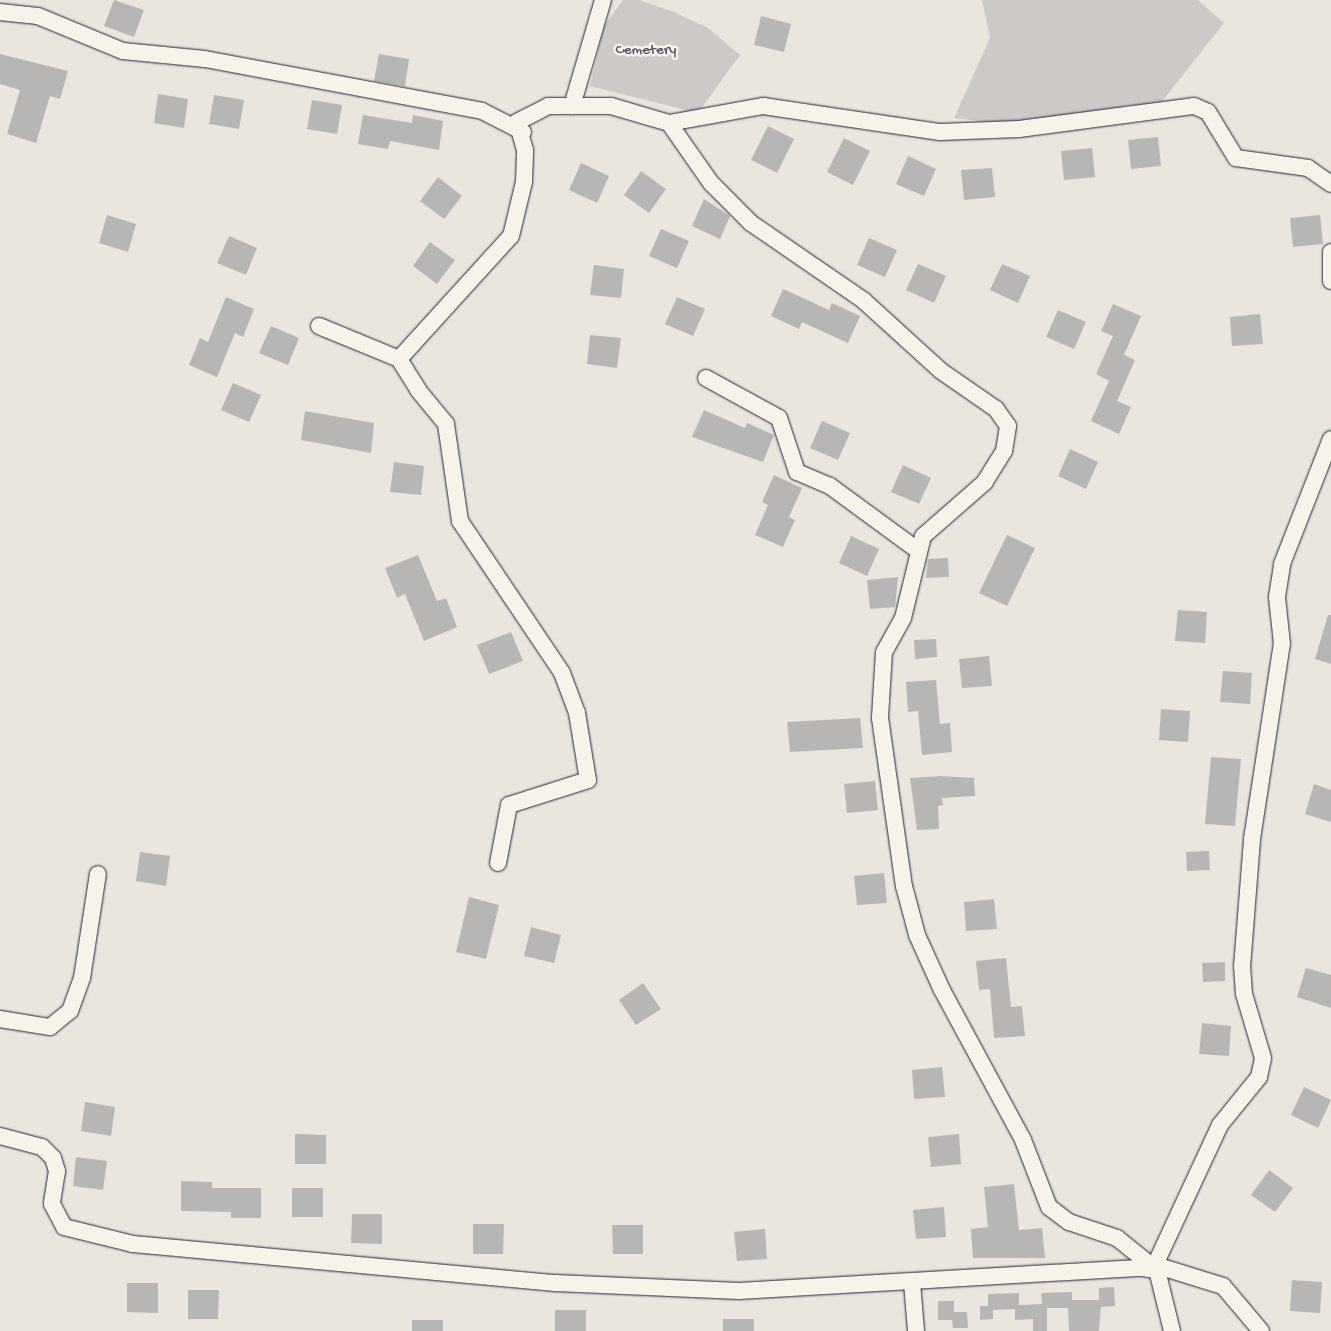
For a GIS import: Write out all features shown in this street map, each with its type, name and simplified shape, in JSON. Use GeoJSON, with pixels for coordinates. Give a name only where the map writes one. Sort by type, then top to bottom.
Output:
{"type":"FeatureCollection","features":[{"type":"Feature","properties":{"kind":"street"},"geometry":{"type":"LineString","coordinates":[[572,106],[603,0]]}},
{"type":"Feature","properties":{"kind":"street"},"geometry":{"type":"LineString","coordinates":[[0,12],[38,16],[123,51],[206,59],[482,111],[523,132]]}},
{"type":"Feature","properties":{"kind":"street"},"geometry":{"type":"LineString","coordinates":[[399,359],[511,236],[524,182],[523,132],[517,122],[532,112],[572,106],[611,106],[669,123],[763,106],[931,131],[1019,129],[1194,106],[1208,112],[1236,158],[1308,168],[1331,184]]}},
{"type":"Feature","properties":{"kind":"street"},"geometry":{"type":"LineString","coordinates":[[669,123],[711,183],[751,223],[863,300],[941,371],[996,409],[1008,426],[1004,451],[985,482],[923,536],[916,549],[913,584],[903,618],[884,652],[879,686],[886,774],[904,886],[917,935],[969,1045],[1023,1140],[1049,1207],[1069,1222],[1117,1238],[1156,1268],[1172,1331]]}},
{"type":"Feature","properties":{"kind":"street"},"geometry":{"type":"LineString","coordinates":[[1331,252],[1331,281]]}},
{"type":"Feature","properties":{"kind":"street"},"geometry":{"type":"LineString","coordinates":[[319,326],[399,359],[418,390],[446,424],[460,521],[562,673],[578,713],[588,780],[509,805],[498,863]]}},
{"type":"Feature","properties":{"kind":"street"},"geometry":{"type":"LineString","coordinates":[[706,378],[779,418],[797,472],[830,486],[916,549]]}},
{"type":"Feature","properties":{"kind":"street"},"geometry":{"type":"LineString","coordinates":[[1156,1268],[1220,1125],[1259,1077],[1263,1058],[1244,994],[1242,967],[1252,838],[1282,644],[1277,597],[1282,564],[1331,439]]}},
{"type":"Feature","properties":{"kind":"street"},"geometry":{"type":"LineString","coordinates":[[0,1019],[50,1027],[70,1011],[82,978],[98,874]]}},
{"type":"Feature","properties":{"kind":"street"},"geometry":{"type":"LineString","coordinates":[[0,1136],[42,1147],[53,1158],[57,1172],[52,1204],[64,1227],[133,1244],[564,1283],[739,1291],[912,1283],[1156,1268],[1223,1286],[1261,1331]]}},
{"type":"Feature","properties":{"kind":"street"},"geometry":{"type":"LineString","coordinates":[[912,1283],[916,1331]]}},
{"type":"Feature","properties":{"kind":"green space","name":"Cemetery"},"geometry":{"type":"Polygon","coordinates":[[[623,0],[639,0],[674,12],[708,28],[740,55],[698,113],[590,86],[604,26],[623,0]]]}},
{"type":"Feature","properties":{"kind":"green space"},"geometry":{"type":"Polygon","coordinates":[[[982,0],[1198,0],[1224,23],[1159,105],[1127,105],[1080,122],[1013,125],[954,118],[990,38],[982,0]]]}},
{"type":"Feature","properties":{"kind":"building"},"geometry":{"type":"Polygon","coordinates":[[[114,0],[144,10],[134,37],[104,26],[114,0]]]}},
{"type":"Feature","properties":{"kind":"building"},"geometry":{"type":"Polygon","coordinates":[[[761,16],[791,24],[784,52],[754,45],[761,16]]]}},
{"type":"Feature","properties":{"kind":"building"},"geometry":{"type":"Polygon","coordinates":[[[0,54],[68,71],[60,99],[50,96],[36,143],[7,134],[20,90],[0,84],[0,54]]]}},
{"type":"Feature","properties":{"kind":"building"},"geometry":{"type":"Polygon","coordinates":[[[379,54],[409,59],[405,86],[374,81],[379,54]]]}},
{"type":"Feature","properties":{"kind":"building"},"geometry":{"type":"Polygon","coordinates":[[[158,94],[188,99],[184,128],[154,123],[158,94]]]}},
{"type":"Feature","properties":{"kind":"building"},"geometry":{"type":"Polygon","coordinates":[[[214,95],[244,100],[239,129],[209,124],[214,95]]]}},
{"type":"Feature","properties":{"kind":"building"},"geometry":{"type":"Polygon","coordinates":[[[312,100],[342,105],[337,134],[307,129],[312,100]]]}},
{"type":"Feature","properties":{"kind":"building"},"geometry":{"type":"Polygon","coordinates":[[[363,115],[412,123],[413,115],[443,121],[439,150],[390,141],[388,149],[358,144],[363,115]]]}},
{"type":"Feature","properties":{"kind":"building"},"geometry":{"type":"Polygon","coordinates":[[[768,126],[794,139],[777,173],[751,160],[768,126]]]}},
{"type":"Feature","properties":{"kind":"building"},"geometry":{"type":"Polygon","coordinates":[[[1158,137],[1161,166],[1131,169],[1128,140],[1158,137]]]}},
{"type":"Feature","properties":{"kind":"building"},"geometry":{"type":"Polygon","coordinates":[[[844,138],[870,151],[853,185],[827,172],[844,138]]]}},
{"type":"Feature","properties":{"kind":"building"},"geometry":{"type":"Polygon","coordinates":[[[1092,148],[1095,177],[1064,180],[1061,151],[1092,148]]]}},
{"type":"Feature","properties":{"kind":"building"},"geometry":{"type":"Polygon","coordinates":[[[908,156],[936,169],[924,196],[896,184],[908,156]]]}},
{"type":"Feature","properties":{"kind":"building"},"geometry":{"type":"Polygon","coordinates":[[[581,163],[609,176],[597,203],[569,190],[581,163]]]}},
{"type":"Feature","properties":{"kind":"building"},"geometry":{"type":"Polygon","coordinates":[[[992,168],[995,197],[964,200],[961,170],[992,168]]]}},
{"type":"Feature","properties":{"kind":"building"},"geometry":{"type":"Polygon","coordinates":[[[641,171],[666,189],[649,213],[624,195],[641,171]]]}},
{"type":"Feature","properties":{"kind":"building"},"geometry":{"type":"Polygon","coordinates":[[[438,177],[462,196],[444,219],[420,201],[438,177]]]}},
{"type":"Feature","properties":{"kind":"building"},"geometry":{"type":"Polygon","coordinates":[[[704,199],[730,216],[720,239],[692,226],[704,199]]]}},
{"type":"Feature","properties":{"kind":"building"},"geometry":{"type":"Polygon","coordinates":[[[107,215],[136,224],[128,252],[99,243],[107,215]]]}},
{"type":"Feature","properties":{"kind":"building"},"geometry":{"type":"Polygon","coordinates":[[[1320,215],[1323,244],[1293,247],[1290,218],[1320,215]]]}},
{"type":"Feature","properties":{"kind":"building"},"geometry":{"type":"Polygon","coordinates":[[[661,229],[689,241],[677,268],[649,256],[661,229]]]}},
{"type":"Feature","properties":{"kind":"building"},"geometry":{"type":"Polygon","coordinates":[[[229,236],[257,248],[246,275],[217,263],[229,236]]]}},
{"type":"Feature","properties":{"kind":"building"},"geometry":{"type":"Polygon","coordinates":[[[869,238],[897,250],[885,277],[857,265],[869,238]]]}},
{"type":"Feature","properties":{"kind":"building"},"geometry":{"type":"Polygon","coordinates":[[[430,242],[455,260],[437,284],[413,266],[430,242]]]}},
{"type":"Feature","properties":{"kind":"building"},"geometry":{"type":"Polygon","coordinates":[[[918,264],[946,276],[934,303],[906,290],[918,264]]]}},
{"type":"Feature","properties":{"kind":"building"},"geometry":{"type":"Polygon","coordinates":[[[1002,264],[1030,276],[1018,303],[990,290],[1002,264]]]}},
{"type":"Feature","properties":{"kind":"building"},"geometry":{"type":"Polygon","coordinates":[[[594,265],[624,269],[621,298],[590,295],[594,265]]]}},
{"type":"Feature","properties":{"kind":"building"},"geometry":{"type":"Polygon","coordinates":[[[783,289],[829,310],[832,303],[860,316],[848,343],[802,322],[799,329],[771,316],[783,289]]]}},
{"type":"Feature","properties":{"kind":"building"},"geometry":{"type":"Polygon","coordinates":[[[226,297],[254,309],[243,337],[235,333],[217,377],[189,365],[200,338],[208,342],[226,297]]]}},
{"type":"Feature","properties":{"kind":"building"},"geometry":{"type":"Polygon","coordinates":[[[677,297],[705,309],[693,336],[665,324],[677,297]]]}},
{"type":"Feature","properties":{"kind":"building"},"geometry":{"type":"Polygon","coordinates":[[[1113,304],[1141,316],[1124,355],[1135,360],[1117,401],[1131,407],[1119,434],[1091,421],[1109,381],[1096,374],[1113,336],[1101,331],[1113,304]]]}},
{"type":"Feature","properties":{"kind":"building"},"geometry":{"type":"Polygon","coordinates":[[[1058,310],[1086,322],[1074,349],[1046,337],[1058,310]]]}},
{"type":"Feature","properties":{"kind":"building"},"geometry":{"type":"Polygon","coordinates":[[[1260,314],[1263,344],[1232,346],[1230,317],[1260,314]]]}},
{"type":"Feature","properties":{"kind":"building"},"geometry":{"type":"Polygon","coordinates":[[[271,326],[299,338],[288,365],[259,353],[271,326]]]}},
{"type":"Feature","properties":{"kind":"building"},"geometry":{"type":"Polygon","coordinates":[[[590,335],[621,338],[617,368],[587,364],[590,335]]]}},
{"type":"Feature","properties":{"kind":"building"},"geometry":{"type":"Polygon","coordinates":[[[233,383],[261,395],[249,422],[221,410],[233,383]]]}},
{"type":"Feature","properties":{"kind":"building"},"geometry":{"type":"Polygon","coordinates":[[[704,410],[745,428],[747,423],[774,435],[763,462],[692,437],[704,410]]]}},
{"type":"Feature","properties":{"kind":"building"},"geometry":{"type":"Polygon","coordinates":[[[305,411],[374,423],[371,453],[301,440],[305,411]]]}},
{"type":"Feature","properties":{"kind":"building"},"geometry":{"type":"Polygon","coordinates":[[[822,421],[850,433],[838,460],[810,448],[822,421]]]}},
{"type":"Feature","properties":{"kind":"building"},"geometry":{"type":"Polygon","coordinates":[[[1070,449],[1098,462],[1086,489],[1058,476],[1070,449]]]}},
{"type":"Feature","properties":{"kind":"building"},"geometry":{"type":"Polygon","coordinates":[[[394,462],[424,466],[421,495],[390,492],[394,462]]]}},
{"type":"Feature","properties":{"kind":"building"},"geometry":{"type":"Polygon","coordinates":[[[903,465],[931,478],[919,504],[891,492],[903,465]]]}},
{"type":"Feature","properties":{"kind":"building"},"geometry":{"type":"Polygon","coordinates":[[[774,475],[802,488],[789,517],[795,520],[783,547],[755,535],[768,505],[762,502],[774,475]]]}},
{"type":"Feature","properties":{"kind":"building"},"geometry":{"type":"Polygon","coordinates":[[[1007,535],[1035,548],[1007,606],[979,593],[1007,535]]]}},
{"type":"Feature","properties":{"kind":"building"},"geometry":{"type":"Polygon","coordinates":[[[851,536],[879,549],[867,576],[839,563],[851,536]]]}},
{"type":"Feature","properties":{"kind":"building"},"geometry":{"type":"Polygon","coordinates":[[[418,555],[437,601],[446,598],[457,627],[424,641],[405,594],[397,598],[385,568],[418,555]]]}},
{"type":"Feature","properties":{"kind":"building"},"geometry":{"type":"Polygon","coordinates":[[[948,558],[949,577],[926,578],[928,559],[948,558]]]}},
{"type":"Feature","properties":{"kind":"building"},"geometry":{"type":"Polygon","coordinates":[[[898,577],[895,607],[870,609],[867,580],[898,577]]]}},
{"type":"Feature","properties":{"kind":"building"},"geometry":{"type":"Polygon","coordinates":[[[1178,610],[1207,612],[1205,643],[1175,641],[1178,610]]]}},
{"type":"Feature","properties":{"kind":"building"},"geometry":{"type":"Polygon","coordinates":[[[1328,615],[1331,615],[1331,664],[1315,659],[1328,615]]]}},
{"type":"Feature","properties":{"kind":"building"},"geometry":{"type":"Polygon","coordinates":[[[511,632],[523,661],[489,674],[477,645],[511,632]]]}},
{"type":"Feature","properties":{"kind":"building"},"geometry":{"type":"Polygon","coordinates":[[[936,639],[937,657],[915,659],[914,640],[936,639]]]}},
{"type":"Feature","properties":{"kind":"building"},"geometry":{"type":"Polygon","coordinates":[[[989,656],[992,686],[962,688],[959,659],[989,656]]]}},
{"type":"Feature","properties":{"kind":"building"},"geometry":{"type":"Polygon","coordinates":[[[1223,671],[1252,673],[1250,704],[1220,702],[1223,671]]]}},
{"type":"Feature","properties":{"kind":"building"},"geometry":{"type":"Polygon","coordinates":[[[936,680],[940,724],[950,723],[952,752],[922,755],[918,711],[908,712],[906,682],[936,680]]]}},
{"type":"Feature","properties":{"kind":"building"},"geometry":{"type":"Polygon","coordinates":[[[1161,709],[1190,711],[1188,742],[1159,740],[1161,709]]]}},
{"type":"Feature","properties":{"kind":"building"},"geometry":{"type":"Polygon","coordinates":[[[860,718],[863,748],[790,752],[787,722],[860,718]]]}},
{"type":"Feature","properties":{"kind":"building"},"geometry":{"type":"Polygon","coordinates":[[[1211,757],[1241,759],[1235,826],[1205,824],[1211,757]]]}},
{"type":"Feature","properties":{"kind":"building"},"geometry":{"type":"Polygon","coordinates":[[[940,776],[974,778],[975,796],[942,798],[943,805],[938,806],[939,829],[917,830],[910,778],[940,776]]]}},
{"type":"Feature","properties":{"kind":"building"},"geometry":{"type":"Polygon","coordinates":[[[875,781],[878,810],[847,813],[844,784],[875,781]]]}},
{"type":"Feature","properties":{"kind":"building"},"geometry":{"type":"Polygon","coordinates":[[[1314,784],[1331,790],[1331,822],[1305,814],[1314,784]]]}},
{"type":"Feature","properties":{"kind":"building"},"geometry":{"type":"Polygon","coordinates":[[[1209,851],[1210,870],[1187,871],[1186,852],[1209,851]]]}},
{"type":"Feature","properties":{"kind":"building"},"geometry":{"type":"Polygon","coordinates":[[[140,852],[170,856],[166,886],[136,881],[140,852]]]}},
{"type":"Feature","properties":{"kind":"building"},"geometry":{"type":"Polygon","coordinates":[[[884,873],[887,903],[857,905],[854,876],[884,873]]]}},
{"type":"Feature","properties":{"kind":"building"},"geometry":{"type":"Polygon","coordinates":[[[469,897],[499,905],[486,959],[456,952],[469,897]]]}},
{"type":"Feature","properties":{"kind":"building"},"geometry":{"type":"Polygon","coordinates":[[[994,899],[997,929],[966,931],[964,902],[994,899]]]}},
{"type":"Feature","properties":{"kind":"building"},"geometry":{"type":"Polygon","coordinates":[[[531,927],[561,935],[554,963],[524,956],[531,927]]]}},
{"type":"Feature","properties":{"kind":"building"},"geometry":{"type":"Polygon","coordinates":[[[1006,958],[1011,1007],[1022,1006],[1025,1036],[994,1038],[990,989],[979,990],[976,961],[1006,958]]]}},
{"type":"Feature","properties":{"kind":"building"},"geometry":{"type":"Polygon","coordinates":[[[1225,962],[1225,981],[1203,982],[1202,963],[1225,962]]]}},
{"type":"Feature","properties":{"kind":"building"},"geometry":{"type":"Polygon","coordinates":[[[1306,968],[1331,975],[1331,1008],[1297,997],[1306,968]]]}},
{"type":"Feature","properties":{"kind":"building"},"geometry":{"type":"Polygon","coordinates":[[[643,983],[661,1009],[636,1025],[619,1000],[643,983]]]}},
{"type":"Feature","properties":{"kind":"building"},"geometry":{"type":"Polygon","coordinates":[[[1202,1023],[1231,1026],[1229,1056],[1199,1054],[1202,1023]]]}},
{"type":"Feature","properties":{"kind":"building"},"geometry":{"type":"Polygon","coordinates":[[[942,1067],[945,1097],[914,1099],[912,1070],[942,1067]]]}},
{"type":"Feature","properties":{"kind":"building"},"geometry":{"type":"Polygon","coordinates":[[[1304,1087],[1331,1100],[1318,1128],[1291,1115],[1304,1087]]]}},
{"type":"Feature","properties":{"kind":"building"},"geometry":{"type":"Polygon","coordinates":[[[85,1102],[115,1107],[111,1136],[81,1131],[85,1102]]]}},
{"type":"Feature","properties":{"kind":"building"},"geometry":{"type":"Polygon","coordinates":[[[295,1134],[326,1135],[326,1164],[295,1164],[295,1134]]]}},
{"type":"Feature","properties":{"kind":"building"},"geometry":{"type":"Polygon","coordinates":[[[959,1134],[961,1164],[931,1167],[928,1137],[959,1134]]]}},
{"type":"Feature","properties":{"kind":"building"},"geometry":{"type":"Polygon","coordinates":[[[76,1157],[107,1161],[103,1190],[73,1186],[76,1157]]]}},
{"type":"Feature","properties":{"kind":"building"},"geometry":{"type":"Polygon","coordinates":[[[1269,1170],[1293,1188],[1275,1212],[1251,1195],[1269,1170]]]}},
{"type":"Feature","properties":{"kind":"building"},"geometry":{"type":"Polygon","coordinates":[[[181,1181],[212,1182],[212,1188],[261,1188],[261,1218],[231,1218],[231,1212],[181,1211],[181,1181]]]}},
{"type":"Feature","properties":{"kind":"building"},"geometry":{"type":"Polygon","coordinates":[[[1014,1184],[1019,1230],[1042,1228],[1045,1258],[973,1258],[971,1229],[988,1227],[984,1187],[1014,1184]]]}},
{"type":"Feature","properties":{"kind":"building"},"geometry":{"type":"Polygon","coordinates":[[[292,1188],[323,1188],[323,1217],[292,1217],[292,1188]]]}},
{"type":"Feature","properties":{"kind":"building"},"geometry":{"type":"Polygon","coordinates":[[[944,1207],[946,1237],[916,1239],[913,1210],[944,1207]]]}},
{"type":"Feature","properties":{"kind":"building"},"geometry":{"type":"Polygon","coordinates":[[[352,1214],[382,1214],[382,1244],[351,1243],[352,1214]]]}},
{"type":"Feature","properties":{"kind":"building"},"geometry":{"type":"Polygon","coordinates":[[[473,1224],[504,1224],[503,1254],[473,1254],[473,1224]]]}},
{"type":"Feature","properties":{"kind":"building"},"geometry":{"type":"Polygon","coordinates":[[[612,1225],[643,1225],[643,1254],[613,1254],[612,1225]]]}},
{"type":"Feature","properties":{"kind":"building"},"geometry":{"type":"Polygon","coordinates":[[[765,1229],[767,1259],[737,1261],[734,1232],[765,1229]]]}},
{"type":"Feature","properties":{"kind":"building"},"geometry":{"type":"Polygon","coordinates":[[[1292,1280],[1322,1282],[1320,1313],[1290,1311],[1292,1280]]]}},
{"type":"Feature","properties":{"kind":"building"},"geometry":{"type":"Polygon","coordinates":[[[127,1283],[158,1283],[158,1313],[127,1312],[127,1283]]]}},
{"type":"Feature","properties":{"kind":"building"},"geometry":{"type":"Polygon","coordinates":[[[1114,1287],[1115,1306],[1101,1307],[1099,1331],[1069,1331],[1068,1308],[1047,1308],[1047,1331],[1033,1331],[1033,1319],[1015,1320],[1015,1309],[993,1310],[993,1319],[980,1320],[980,1306],[988,1306],[988,1294],[1019,1293],[1019,1305],[1042,1304],[1041,1293],[1072,1292],[1072,1300],[1099,1300],[1099,1288],[1114,1287]]]}},
{"type":"Feature","properties":{"kind":"building"},"geometry":{"type":"Polygon","coordinates":[[[188,1290],[219,1290],[218,1319],[188,1319],[188,1290]]]}},
{"type":"Feature","properties":{"kind":"building"},"geometry":{"type":"Polygon","coordinates":[[[938,1301],[954,1301],[954,1312],[967,1312],[968,1328],[953,1328],[952,1320],[938,1320],[938,1301]]]}},
{"type":"Feature","properties":{"kind":"building"},"geometry":{"type":"Polygon","coordinates":[[[555,1310],[586,1310],[586,1331],[555,1331],[555,1310]]]}},
{"type":"Feature","properties":{"kind":"building"},"geometry":{"type":"Polygon","coordinates":[[[723,1319],[754,1319],[754,1331],[723,1331],[723,1319]]]}},
{"type":"Feature","properties":{"kind":"building"},"geometry":{"type":"Polygon","coordinates":[[[412,1320],[443,1320],[443,1331],[412,1331],[412,1320]]]}}]}
